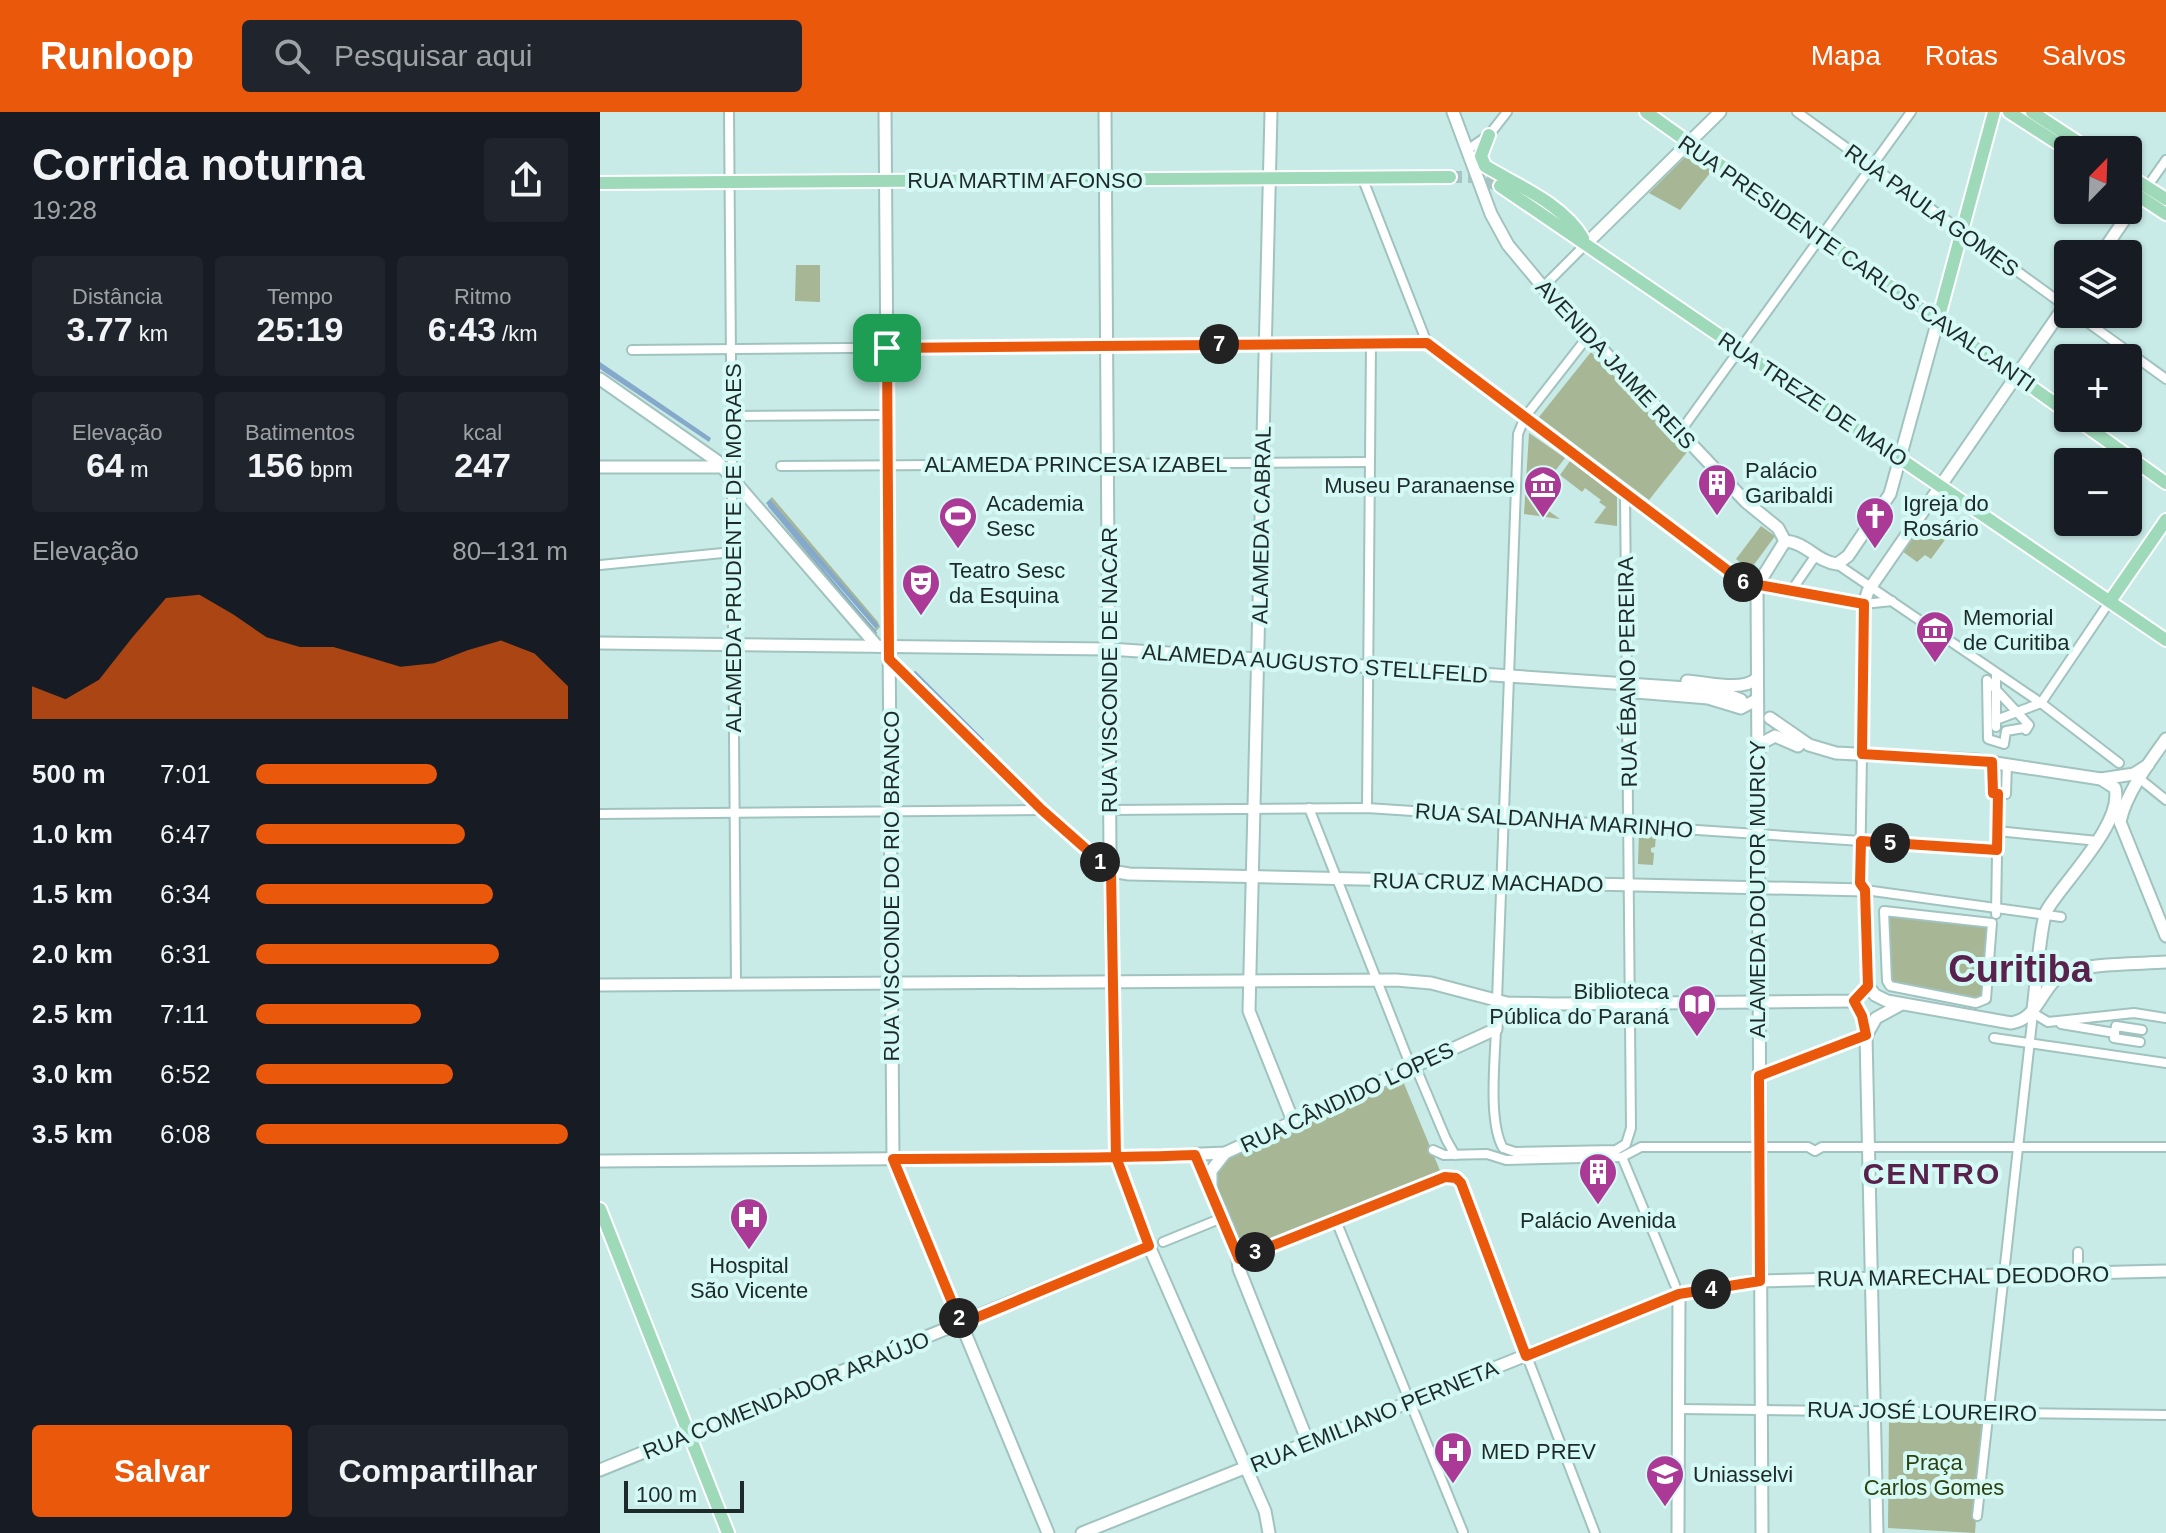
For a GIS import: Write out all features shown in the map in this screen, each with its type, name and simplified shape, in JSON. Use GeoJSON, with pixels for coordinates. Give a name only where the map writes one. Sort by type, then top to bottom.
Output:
{"type":"FeatureCollection","features":[{"type":"Feature","properties":{"kind":"main road","name":"RUA PRESIDENTE CARLOS CAVALCANTI"},"geometry":{"type":"LineString","coordinates":[[1646,112],[2054,403]]}},
{"type":"Feature","properties":{"kind":"main road"},"geometry":{"type":"LineString","coordinates":[[1938,320],[1994,112]]}},
{"type":"Feature","properties":{"kind":"main road"},"geometry":{"type":"LineString","coordinates":[[2009,112],[2054,141]]}},
{"type":"Feature","properties":{"kind":"main road"},"geometry":{"type":"LineString","coordinates":[[2032,112],[2069,136]]}},
{"type":"Feature","properties":{"kind":"main road"},"geometry":{"type":"LineString","coordinates":[[1489,135],[1481,156],[1485,166],[1513,180],[1574,223],[1586,244]]}},
{"type":"Feature","properties":{"kind":"main road","name":"RUA MARTIM AFONSO"},"geometry":{"type":"LineString","coordinates":[[600,183],[1450,177]]}},
{"type":"Feature","properties":{"kind":"main road","name":"RUA TREZE DE MAIO"},"geometry":{"type":"LineString","coordinates":[[1500,186],[2166,640]]}},
{"type":"Feature","properties":{"kind":"main road"},"geometry":{"type":"LineString","coordinates":[[2144,192],[2166,199]]}},
{"type":"Feature","properties":{"kind":"main road"},"geometry":{"type":"LineString","coordinates":[[2144,192],[2166,214]]}},
{"type":"Feature","properties":{"kind":"main road"},"geometry":{"type":"LineString","coordinates":[[2095,432],[2166,483]]}},
{"type":"Feature","properties":{"kind":"main road"},"geometry":{"type":"LineString","coordinates":[[2110,601],[2166,520]]}},
{"type":"Feature","properties":{"kind":"main road"},"geometry":{"type":"LineString","coordinates":[[600,1209],[728,1533]]}},
{"type":"Feature","properties":{"kind":"street","name":"ALAMEDA PRUDENTE DE MORAES"},"geometry":{"type":"LineString","coordinates":[[729,112],[736,984]]}},
{"type":"Feature","properties":{"kind":"street","name":"RUA VISCONDE DO RIO BRANCO"},"geometry":{"type":"LineString","coordinates":[[885,112],[893,1159],[1048,1533]]}},
{"type":"Feature","properties":{"kind":"street","name":"RUA VISCONDE DE NACAR"},"geometry":{"type":"LineString","coordinates":[[1105,112],[1116,1157],[1149,1246],[1265,1511],[1269,1533]]}},
{"type":"Feature","properties":{"kind":"street","name":"ALAMEDA CABRAL"},"geometry":{"type":"LineString","coordinates":[[1271,112],[1249,1011],[1293,1121]]}},
{"type":"Feature","properties":{"kind":"street","name":"AVENIDA JAIME REIS"},"geometry":{"type":"LineString","coordinates":[[1453,112],[1498,229],[1543,287],[1753,509],[1778,528],[1785,541],[1796,542],[1828,563],[1837,564]]}},
{"type":"Feature","properties":{"kind":"street"},"geometry":{"type":"LineString","coordinates":[[1467,150],[1489,135],[1507,112]]}},
{"type":"Feature","properties":{"kind":"street"},"geometry":{"type":"LineString","coordinates":[[1543,287],[1720,112]]}},
{"type":"Feature","properties":{"kind":"street","name":"RUA PAULA GOMES"},"geometry":{"type":"LineString","coordinates":[[1797,112],[2054,296]]}},
{"type":"Feature","properties":{"kind":"street"},"geometry":{"type":"LineString","coordinates":[[1680,432],[1911,112]]}},
{"type":"Feature","properties":{"kind":"street"},"geometry":{"type":"LineString","coordinates":[[2111,240],[2166,160]]}},
{"type":"Feature","properties":{"kind":"street"},"geometry":{"type":"LineString","coordinates":[[1362,177],[1427,343],[1738,579],[1757,586],[1864,604],[1892,601]]}},
{"type":"Feature","properties":{"kind":"street"},"geometry":{"type":"LineString","coordinates":[[1938,320],[1888,499],[1848,556],[1837,564],[2041,703],[2103,756],[2119,763]]}},
{"type":"Feature","properties":{"kind":"street"},"geometry":{"type":"LineString","coordinates":[[2054,323],[1870,586],[1864,604],[1860,883],[1865,890],[1868,986],[1878,997],[1903,1004],[2011,1023],[2033,1013],[2051,984],[2068,972],[2166,962]]}},
{"type":"Feature","properties":{"kind":"street"},"geometry":{"type":"LineString","coordinates":[[2095,328],[2166,379]]}},
{"type":"Feature","properties":{"kind":"street"},"geometry":{"type":"LineString","coordinates":[[1496,1029],[1518,434],[1525,417],[1589,335]]}},
{"type":"Feature","properties":{"kind":"street"},"geometry":{"type":"LineString","coordinates":[[1367,808],[1371,343]]}},
{"type":"Feature","properties":{"kind":"street"},"geometry":{"type":"LineString","coordinates":[[632,350],[1427,343]]}},
{"type":"Feature","properties":{"kind":"street"},"geometry":{"type":"LineString","coordinates":[[600,379],[723,467],[889,659],[1042,810],[1111,871]]}},
{"type":"Feature","properties":{"kind":"street"},"geometry":{"type":"LineString","coordinates":[[732,416],[887,415]]}},
{"type":"Feature","properties":{"kind":"street","name":"ALAMEDA PRINCESA IZABEL"},"geometry":{"type":"LineString","coordinates":[[781,466],[1370,462]]}},
{"type":"Feature","properties":{"kind":"street"},"geometry":{"type":"LineString","coordinates":[[600,467],[723,467]]}},
{"type":"Feature","properties":{"kind":"street","name":"RUA ÉBANO PEREIRA"},"geometry":{"type":"LineString","coordinates":[[1496,1029],[1494,1102],[1498,1135],[1503,1148],[1515,1152],[1622,1148],[1629,1139],[1631,1128],[1625,493]]}},
{"type":"Feature","properties":{"kind":"street"},"geometry":{"type":"LineString","coordinates":[[1757,586],[1785,541]]}},
{"type":"Feature","properties":{"kind":"street"},"geometry":{"type":"LineString","coordinates":[[600,565],[733,552]]}},
{"type":"Feature","properties":{"kind":"street"},"geometry":{"type":"LineString","coordinates":[[1794,593],[1796,584],[1816,555]]}},
{"type":"Feature","properties":{"kind":"street","name":"ALAMEDA DOUTOR MURICY"},"geometry":{"type":"LineString","coordinates":[[1757,586],[1762,1533]]}},
{"type":"Feature","properties":{"kind":"street"},"geometry":{"type":"LineString","coordinates":[[1996,673],[1996,723],[2041,703],[2110,601]]}},
{"type":"Feature","properties":{"kind":"street","name":"ALAMEDA AUGUSTO STELLFELD"},"geometry":{"type":"LineString","coordinates":[[600,643],[1109,649],[1713,690],[1741,700]]}},
{"type":"Feature","properties":{"kind":"street"},"geometry":{"type":"LineString","coordinates":[[1756,679],[1749,685],[1740,686],[1637,677],[1627,684],[1635,692],[1708,698],[1741,708],[1756,700]]}},
{"type":"Feature","properties":{"kind":"street"},"geometry":{"type":"LineString","coordinates":[[1987,680],[2029,725],[2026,730],[2006,731],[2004,744],[1988,739],[1987,680]]}},
{"type":"Feature","properties":{"kind":"street"},"geometry":{"type":"LineString","coordinates":[[1770,718],[1817,749],[1992,762],[2101,779],[2134,774],[2148,765]]}},
{"type":"Feature","properties":{"kind":"street"},"geometry":{"type":"LineString","coordinates":[[1757,758],[1764,742],[1775,736],[1826,758],[1854,760],[1862,754]]}},
{"type":"Feature","properties":{"kind":"street"},"geometry":{"type":"LineString","coordinates":[[2166,739],[2148,765],[2120,818],[2121,829],[2150,910],[2166,936]]}},
{"type":"Feature","properties":{"kind":"street"},"geometry":{"type":"LineString","coordinates":[[1992,762],[1993,793],[1998,794],[2006,794],[2007,764]]}},
{"type":"Feature","properties":{"kind":"street"},"geometry":{"type":"LineString","coordinates":[[1977,1516],[2045,913],[2101,836],[2116,794],[2115,788],[2101,779]]}},
{"type":"Feature","properties":{"kind":"street"},"geometry":{"type":"LineString","coordinates":[[2140,779],[2166,800]]}},
{"type":"Feature","properties":{"kind":"street"},"geometry":{"type":"LineString","coordinates":[[1996,910],[1998,794]]}},
{"type":"Feature","properties":{"kind":"street"},"geometry":{"type":"LineString","coordinates":[[1309,808],[1414,1068],[1455,1155]]}},
{"type":"Feature","properties":{"kind":"street","name":"RUA SALDANHA MARINHO"},"geometry":{"type":"LineString","coordinates":[[1110,810],[1367,808],[1997,850]]}},
{"type":"Feature","properties":{"kind":"street"},"geometry":{"type":"LineString","coordinates":[[600,814],[1042,810]]}},
{"type":"Feature","properties":{"kind":"street"},"geometry":{"type":"LineString","coordinates":[[1997,831],[2101,836],[2121,829]]}},
{"type":"Feature","properties":{"kind":"street","name":"RUA CRUZ MACHADO"},"geometry":{"type":"LineString","coordinates":[[1111,871],[1129,874],[1865,890]]}},
{"type":"Feature","properties":{"kind":"street"},"geometry":{"type":"LineString","coordinates":[[1865,890],[2061,917]]}},
{"type":"Feature","properties":{"kind":"street"},"geometry":{"type":"LineString","coordinates":[[1884,911],[1992,923],[1986,999],[1976,1003],[1890,986],[1887,981],[1884,911]]}},
{"type":"Feature","properties":{"kind":"street"},"geometry":{"type":"LineString","coordinates":[[600,985],[1377,980],[1431,983],[1517,1004],[1854,1001],[1868,986]]}},
{"type":"Feature","properties":{"kind":"street"},"geometry":{"type":"LineString","coordinates":[[1854,1001],[1862,1016],[1866,1035],[1877,1533]]}},
{"type":"Feature","properties":{"kind":"street"},"geometry":{"type":"LineString","coordinates":[[1759,1076],[1866,1035],[1876,1018],[1903,1004]]}},
{"type":"Feature","properties":{"kind":"street"},"geometry":{"type":"LineString","coordinates":[[2033,1013],[2048,1022],[2115,1033]]}},
{"type":"Feature","properties":{"kind":"street"},"geometry":{"type":"LineString","coordinates":[[2048,1022],[2144,1017],[2166,1021]]}},
{"type":"Feature","properties":{"kind":"street"},"geometry":{"type":"LineString","coordinates":[[2137,1059],[2144,1017]]}},
{"type":"Feature","properties":{"kind":"street"},"geometry":{"type":"LineString","coordinates":[[2140,1042],[2114,1038],[2116,1026],[2142,1030]]}},
{"type":"Feature","properties":{"kind":"street","name":"RUA CÂNDIDO LOPES"},"geometry":{"type":"LineString","coordinates":[[600,1161],[1116,1157],[1225,1153],[1496,1029]]}},
{"type":"Feature","properties":{"kind":"street"},"geometry":{"type":"LineString","coordinates":[[1994,1038],[2166,1063]]}},
{"type":"Feature","properties":{"kind":"street"},"geometry":{"type":"LineString","coordinates":[[1433,1150],[1442,1155],[1487,1154],[1506,1160],[1622,1157],[1641,1147],[1808,1147],[1815,1151],[1822,1147],[2018,1147],[2082,1152],[2166,1147]]}},
{"type":"Feature","properties":{"kind":"street"},"geometry":{"type":"LineString","coordinates":[[1212,1191],[1211,1171],[1225,1153]]}},
{"type":"Feature","properties":{"kind":"street"},"geometry":{"type":"LineString","coordinates":[[1195,1155],[1239,1259],[1239,1269],[1308,1442]]}},
{"type":"Feature","properties":{"kind":"street"},"geometry":{"type":"LineString","coordinates":[[1622,1157],[1677,1290],[1678,1533]]}},
{"type":"Feature","properties":{"kind":"street"},"geometry":{"type":"LineString","coordinates":[[1239,1259],[1445,1177],[1456,1178],[1461,1183],[1595,1533]]}},
{"type":"Feature","properties":{"kind":"street"},"geometry":{"type":"LineString","coordinates":[[1163,1242],[1217,1220]]}},
{"type":"Feature","properties":{"kind":"street"},"geometry":{"type":"LineString","coordinates":[[1339,1228],[1463,1532]]}},
{"type":"Feature","properties":{"kind":"street","name":"RUA COMENDADOR ARAÚJO"},"geometry":{"type":"LineString","coordinates":[[600,1470],[1149,1246]]}},
{"type":"Feature","properties":{"kind":"street"},"geometry":{"type":"LineString","coordinates":[[2078,1252],[2078,1274]]}},
{"type":"Feature","properties":{"kind":"street","name":"RUA MARECHAL DEODORO"},"geometry":{"type":"LineString","coordinates":[[1760,1281],[2166,1271]]}},
{"type":"Feature","properties":{"kind":"street","name":"RUA EMILIANO PERNETA"},"geometry":{"type":"LineString","coordinates":[[1082,1533],[1526,1356],[1677,1290],[1760,1281]]}},
{"type":"Feature","properties":{"kind":"street","name":"RUA JOSÉ LOUREIRO"},"geometry":{"type":"LineString","coordinates":[[1679,1409],[2166,1415]]}},
{"type":"Feature","properties":{"kind":"green space"},"geometry":{"type":"Polygon","coordinates":[[[1690,152],[1715,167],[1680,210],[1649,193],[1690,152]]]}},
{"type":"Feature","properties":{"kind":"green space"},"geometry":{"type":"Polygon","coordinates":[[[796,265],[820,265],[820,302],[795,301],[796,265]]]}},
{"type":"Feature","properties":{"kind":"green space"},"geometry":{"type":"Polygon","coordinates":[[[1591,352],[1687,452],[1649,500],[1539,417],[1591,352]]]}},
{"type":"Feature","properties":{"kind":"green space"},"geometry":{"type":"Polygon","coordinates":[[[1529,433],[1565,458],[1533,500],[1560,519],[1524,514],[1529,433]]]}},
{"type":"Feature","properties":{"kind":"green space"},"geometry":{"type":"Polygon","coordinates":[[[1570,461],[1617,497],[1617,526],[1594,523],[1606,507],[1585,488],[1582,492],[1560,475],[1570,461]]]}},
{"type":"Feature","properties":{"kind":"green space"},"geometry":{"type":"Polygon","coordinates":[[[772,497],[878,622],[880,627],[876,631],[764,504],[875,629],[879,627],[770,499],[772,497]]]}},
{"type":"Feature","properties":{"kind":"green space"},"geometry":{"type":"Polygon","coordinates":[[[1923,520],[1947,537],[1931,559],[1925,555],[1917,562],[1902,551],[1923,520]]]}},
{"type":"Feature","properties":{"kind":"green space"},"geometry":{"type":"Polygon","coordinates":[[[1761,526],[1775,536],[1750,570],[1736,559],[1761,526]]]}},
{"type":"Feature","properties":{"kind":"green space"},"geometry":{"type":"Polygon","coordinates":[[[1639,832],[1692,834],[1692,838],[1656,836],[1655,847],[1651,848],[1653,865],[1638,864],[1639,832]]]}},
{"type":"Feature","properties":{"kind":"green space"},"geometry":{"type":"Polygon","coordinates":[[[1884,911],[1992,923],[1986,999],[1976,1003],[1890,986],[1884,911]]]}},
{"type":"Feature","properties":{"kind":"green space"},"geometry":{"type":"Polygon","coordinates":[[[1400,1074],[1441,1173],[1251,1251],[1241,1249],[1215,1183],[1214,1172],[1222,1160],[1398,1081],[1400,1074]]]}},
{"type":"Feature","properties":{"kind":"green space","name":"Praça Carlos Gomes"},"geometry":{"type":"Polygon","coordinates":[[[1889,1418],[1983,1420],[1975,1533],[1888,1528],[1889,1418]]]}},
{"type":"Feature","properties":{"kind":"water"},"geometry":{"type":"Polygon","coordinates":[[[600,362],[711,438],[709,442],[600,369],[600,362]]]}},
{"type":"Feature","properties":{"kind":"water"},"geometry":{"type":"Polygon","coordinates":[[[770,499],[879,626],[876,629],[766,503],[770,499]]]}},
{"type":"Feature","properties":{"kind":"waterway"},"geometry":{"type":"LineString","coordinates":[[769,506],[876,633]]}},
{"type":"Feature","properties":{"kind":"waterway"},"geometry":{"type":"LineString","coordinates":[[915,672],[983,740]]}},
{"type":"Feature","properties":{"kind":"tunnel"},"geometry":{"type":"LineString","coordinates":[[1450,177],[1474,177],[1500,186]]}},
{"type":"Feature","properties":{"kind":"place","name":"Palácio Garibaldi"},"geometry":{"type":"Point","coordinates":[1717,517]}},
{"type":"Feature","properties":{"kind":"place","name":"Museu Paranaense"},"geometry":{"type":"Point","coordinates":[1543,519]}},
{"type":"Feature","properties":{"kind":"place","name":"Academia Sesc"},"geometry":{"type":"Point","coordinates":[958,550]}},
{"type":"Feature","properties":{"kind":"place","name":"Igreja do Rosário"},"geometry":{"type":"Point","coordinates":[1875,550]}},
{"type":"Feature","properties":{"kind":"place","name":"Teatro Sesc da Esquina"},"geometry":{"type":"Point","coordinates":[921,617]}},
{"type":"Feature","properties":{"kind":"place","name":"Memorial de Curitiba"},"geometry":{"type":"Point","coordinates":[1935,664]}},
{"type":"Feature","properties":{"kind":"place","name":"Biblioteca Pública do Paraná"},"geometry":{"type":"Point","coordinates":[1697,1038]}},
{"type":"Feature","properties":{"kind":"place","name":"Palácio Avenida"},"geometry":{"type":"Point","coordinates":[1598,1206]}},
{"type":"Feature","properties":{"kind":"place","name":"Hospital São Vicente"},"geometry":{"type":"Point","coordinates":[749,1251]}},
{"type":"Feature","properties":{"kind":"place","name":"MED PREV"},"geometry":{"type":"Point","coordinates":[1453,1485]}},
{"type":"Feature","properties":{"kind":"place","name":"Uniasselvi"},"geometry":{"type":"Point","coordinates":[1665,1508]}},
{"type":"Feature","properties":{"kind":"district","name":"Curitiba"},"geometry":{"type":"Point","coordinates":[2020,969]}},
{"type":"Feature","properties":{"kind":"district","name":"CENTRO"},"geometry":{"type":"Point","coordinates":[1932,1174]}},
{"type":"Feature","properties":{"kind":"route"},"geometry":{"type":"LineString","coordinates":[[887,348],[889,659],[1042,810],[1111,871],[1116,1157],[1149,1246],[961,1324],[893,1159],[1038,1158],[1116,1157],[1132,1157],[1195,1155],[1239,1259],[1450,1176],[1461,1183],[1526,1356],[1679,1294],[1760,1281],[1759,1076],[1866,1035],[1862,1016],[1854,1001],[1868,986],[1865,890],[1860,883],[1861,841],[1997,850],[1998,794],[1993,793],[1992,762],[1862,754],[1864,604],[1743,582],[1427,343],[887,348]]}}]}
